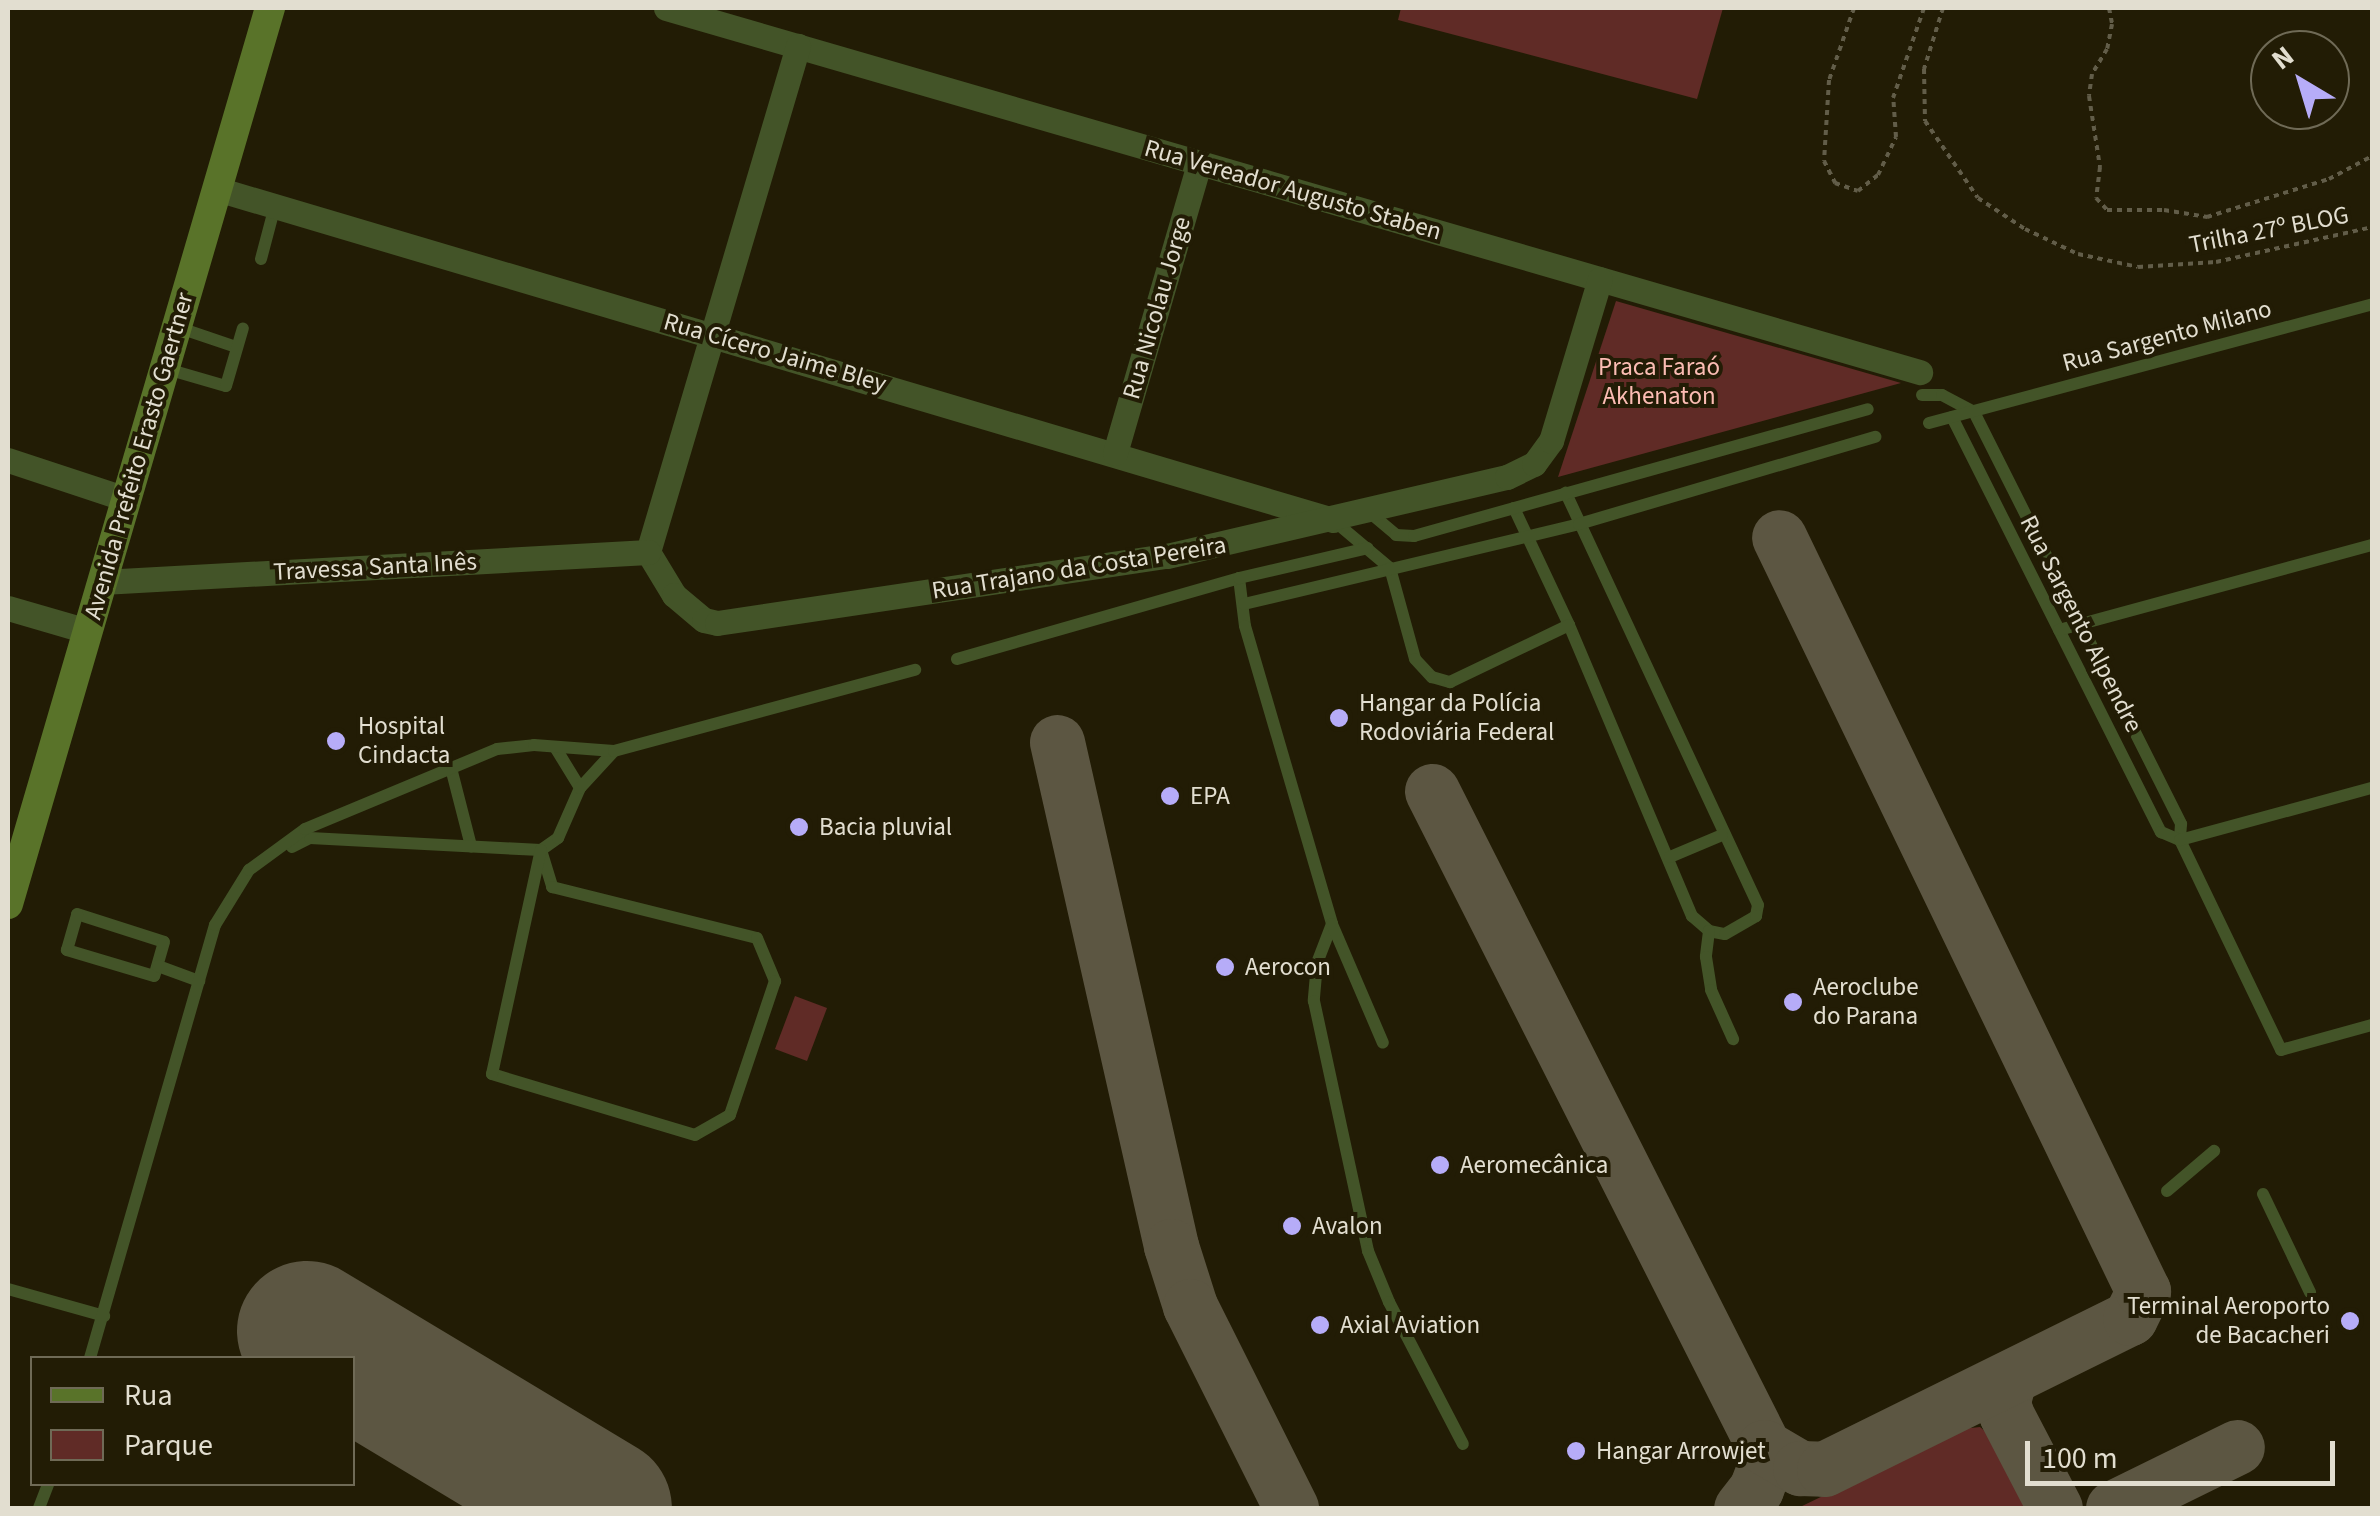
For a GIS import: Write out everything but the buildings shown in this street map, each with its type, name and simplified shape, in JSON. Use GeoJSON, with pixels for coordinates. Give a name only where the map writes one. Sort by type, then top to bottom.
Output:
{"type":"FeatureCollection","features":[{"type":"Feature","properties":{"kind":"main road","name":"Avenida Prefeito Erasto Gaertner"},"geometry":{"type":"LineString","coordinates":[[8,904],[270,8]]}},
{"type":"Feature","properties":{"kind":"street","name":"Rua Vereador Augusto Staben"},"geometry":{"type":"LineString","coordinates":[[666,8],[1600,279],[1921,383]]}},
{"type":"Feature","properties":{"kind":"street"},"geometry":{"type":"LineString","coordinates":[[648,552],[798,46]]}},
{"type":"Feature","properties":{"kind":"street","name":"Rua Nicolau Jorge"},"geometry":{"type":"LineString","coordinates":[[1115,452],[1200,162]]}},
{"type":"Feature","properties":{"kind":"street","name":"Rua Cícero Jaime Bley"},"geometry":{"type":"LineString","coordinates":[[217,189],[1115,452],[1333,520]]}},
{"type":"Feature","properties":{"kind":"street","name":"Rua Trajano da Costa Pereira"},"geometry":{"type":"LineString","coordinates":[[648,552],[674,595],[704,620],[718,623],[1102,568],[1369,512],[1507,477],[1534,464],[1551,440],[1600,279]]}},
{"type":"Feature","properties":{"kind":"street"},"geometry":{"type":"LineString","coordinates":[[8,460],[126,499]]}},
{"type":"Feature","properties":{"kind":"street","name":"Travessa Santa Inês"},"geometry":{"type":"LineString","coordinates":[[102,582],[648,552]]}},
{"type":"Feature","properties":{"kind":"street"},"geometry":{"type":"LineString","coordinates":[[8,608],[87,632]]}},
{"type":"Feature","properties":{"kind":"lane"},"geometry":{"type":"LineString","coordinates":[[262,259],[275,206]]}},
{"type":"Feature","properties":{"kind":"lane","name":"Rua Sargento Milano"},"geometry":{"type":"LineString","coordinates":[[1928,423],[2372,304]]}},
{"type":"Feature","properties":{"kind":"lane"},"geometry":{"type":"LineString","coordinates":[[176,327],[236,348]]}},
{"type":"Feature","properties":{"kind":"lane"},"geometry":{"type":"LineString","coordinates":[[164,368],[226,386],[243,328]]}},
{"type":"Feature","properties":{"kind":"lane"},"geometry":{"type":"LineString","coordinates":[[1921,383],[1974,412]]}},
{"type":"Feature","properties":{"kind":"lane"},"geometry":{"type":"LineString","coordinates":[[1369,512],[1406,538],[1868,409]]}},
{"type":"Feature","properties":{"kind":"lane","name":"Rua Sargento Alpendre"},"geometry":{"type":"LineString","coordinates":[[1974,412],[2180,824],[2180,840],[2281,1050],[2372,1026]]}},
{"type":"Feature","properties":{"kind":"lane"},"geometry":{"type":"LineString","coordinates":[[1849,415],[1857,442]]}},
{"type":"Feature","properties":{"kind":"lane","name":"Rua Sargento Alpendre"},"geometry":{"type":"LineString","coordinates":[[1952,417],[2161,832],[2180,840]]}},
{"type":"Feature","properties":{"kind":"lane"},"geometry":{"type":"LineString","coordinates":[[1244,604],[1579,524],[1876,437]]}},
{"type":"Feature","properties":{"kind":"lane"},"geometry":{"type":"LineString","coordinates":[[1514,508],[1569,624],[1692,916],[1709,931],[1725,934],[1756,916],[1758,905],[1722,835],[1566,493]]}},
{"type":"Feature","properties":{"kind":"lane"},"geometry":{"type":"LineString","coordinates":[[2002,517],[2022,507]]}},
{"type":"Feature","properties":{"kind":"lane"},"geometry":{"type":"LineString","coordinates":[[1333,520],[1390,568],[1415,659],[1432,677],[1450,682],[1569,624]]}},
{"type":"Feature","properties":{"kind":"lane"},"geometry":{"type":"LineString","coordinates":[[2059,630],[2372,545]]}},
{"type":"Feature","properties":{"kind":"lane"},"geometry":{"type":"LineString","coordinates":[[956,659],[1239,578],[1368,548]]}},
{"type":"Feature","properties":{"kind":"lane"},"geometry":{"type":"LineString","coordinates":[[1239,578],[1245,626],[1332,924],[1383,1043]]}},
{"type":"Feature","properties":{"kind":"lane"},"geometry":{"type":"LineString","coordinates":[[91,1356],[215,925],[249,870],[305,830],[498,750],[555,747],[614,751],[915,670]]}},
{"type":"Feature","properties":{"kind":"lane"},"geometry":{"type":"LineString","coordinates":[[2120,750],[2138,740]]}},
{"type":"Feature","properties":{"kind":"lane"},"geometry":{"type":"LineString","coordinates":[[555,747],[580,788]]}},
{"type":"Feature","properties":{"kind":"lane"},"geometry":{"type":"LineString","coordinates":[[249,870],[310,838],[541,850],[558,838],[580,788],[614,751]]}},
{"type":"Feature","properties":{"kind":"lane"},"geometry":{"type":"LineString","coordinates":[[451,768],[470,846]]}},
{"type":"Feature","properties":{"kind":"lane"},"geometry":{"type":"LineString","coordinates":[[2180,840],[2372,788]]}},
{"type":"Feature","properties":{"kind":"lane"},"geometry":{"type":"LineString","coordinates":[[1670,857],[1722,835]]}},
{"type":"Feature","properties":{"kind":"lane"},"geometry":{"type":"LineString","coordinates":[[541,850],[552,887],[757,938],[775,981],[730,1115],[695,1135],[492,1074],[541,850]]}},
{"type":"Feature","properties":{"kind":"lane"},"geometry":{"type":"LineString","coordinates":[[77,914],[164,942],[158,966],[154,976],[67,950],[77,914]]}},
{"type":"Feature","properties":{"kind":"lane"},"geometry":{"type":"LineString","coordinates":[[1332,924],[1317,963],[1314,1001],[1368,1250],[1389,1302],[1463,1444]]}},
{"type":"Feature","properties":{"kind":"lane"},"geometry":{"type":"LineString","coordinates":[[1709,931],[1712,990],[1733,1038]]}},
{"type":"Feature","properties":{"kind":"lane"},"geometry":{"type":"LineString","coordinates":[[158,966],[200,981]]}},
{"type":"Feature","properties":{"kind":"lane"},"geometry":{"type":"LineString","coordinates":[[2167,1191],[2214,1152]]}},
{"type":"Feature","properties":{"kind":"lane"},"geometry":{"type":"LineString","coordinates":[[2263,1194],[2310,1292]]}},
{"type":"Feature","properties":{"kind":"lane"},"geometry":{"type":"LineString","coordinates":[[8,1289],[104,1316]]}},
{"type":"Feature","properties":{"kind":"path"},"geometry":{"type":"LineString","coordinates":[[1854,8],[1829,80],[1824,160],[1835,183],[1858,191],[1878,175],[1896,137],[1893,98],[1924,8]]}},
{"type":"Feature","properties":{"kind":"path","name":"Trilha 27º BLOG"},"geometry":{"type":"LineString","coordinates":[[1943,8],[1924,69],[1925,121],[1978,198],[2025,229],[2078,254],[2138,267],[2216,262],[2372,227]]}},
{"type":"Feature","properties":{"kind":"path","name":"Trilha 27º BLOG"},"geometry":{"type":"LineString","coordinates":[[2108,8],[2112,24],[2108,49],[2092,74],[2090,96],[2100,167],[2096,198],[2107,210],[2164,210],[2207,217],[2328,180],[2372,156]]}},
{"type":"Feature","properties":{"kind":"green space"},"geometry":{"type":"Polygon","coordinates":[[[1401,8],[1723,8],[1697,99],[1398,20],[1401,8]]]}},
{"type":"Feature","properties":{"kind":"green space","name":"Praca Faraó Akhenaton"},"geometry":{"type":"Polygon","coordinates":[[[1616,301],[1901,383],[1558,477],[1616,301]]]}},
{"type":"Feature","properties":{"kind":"green space"},"geometry":{"type":"Polygon","coordinates":[[[795,996],[827,1008],[807,1061],[775,1049],[795,996]]]}},
{"type":"Feature","properties":{"kind":"green space"},"geometry":{"type":"Polygon","coordinates":[[[1980,1427],[2002,1446],[2033,1508],[1798,1508],[1961,1429],[1980,1427]]]}},
{"type":"Feature","properties":{"kind":"taxiway"},"geometry":{"type":"LineString","coordinates":[[1764,1447],[1800,1468],[1824,1469],[2130,1318],[2143,1291],[1779,537]]}},
{"type":"Feature","properties":{"kind":"taxiway"},"geometry":{"type":"LineString","coordinates":[[1057,742],[1171,1246],[1190,1306],[1291,1508]]}},
{"type":"Feature","properties":{"kind":"taxiway"},"geometry":{"type":"LineString","coordinates":[[1432,791],[1764,1447],[1764,1468],[1756,1489],[1741,1508]]}},
{"type":"Feature","properties":{"kind":"taxiway"},"geometry":{"type":"LineString","coordinates":[[2009,1379],[2003,1401],[2006,1414],[2055,1508]]}},
{"type":"Feature","properties":{"kind":"taxiway"},"geometry":{"type":"LineString","coordinates":[[2113,1508],[2237,1447]]}},
{"type":"Feature","properties":{"kind":"taxiway"},"geometry":{"type":"LineString","coordinates":[[531,1508],[550,1501],[590,1501]]}},
{"type":"Feature","properties":{"kind":"runway"},"geometry":{"type":"LineString","coordinates":[[307,1331],[349,1356]]}},
{"type":"Feature","properties":{"kind":"runway"},"geometry":{"type":"LineString","coordinates":[[355,1360],[602,1508]]}},
{"type":"Feature","properties":{"kind":"place","name":"Hangar da Polícia Rodoviária Federal"},"geometry":{"type":"Point","coordinates":[1339,718]}},
{"type":"Feature","properties":{"kind":"place","name":"Hospital Cindacta"},"geometry":{"type":"Point","coordinates":[336,741]}},
{"type":"Feature","properties":{"kind":"place","name":"EPA"},"geometry":{"type":"Point","coordinates":[1170,796]}},
{"type":"Feature","properties":{"kind":"place","name":"Bacia pluvial"},"geometry":{"type":"Point","coordinates":[799,827]}},
{"type":"Feature","properties":{"kind":"place","name":"Aerocon"},"geometry":{"type":"Point","coordinates":[1225,967]}},
{"type":"Feature","properties":{"kind":"place","name":"Aeroclube do Parana"},"geometry":{"type":"Point","coordinates":[1793,1002]}},
{"type":"Feature","properties":{"kind":"place","name":"Aeromecânica"},"geometry":{"type":"Point","coordinates":[1440,1165]}},
{"type":"Feature","properties":{"kind":"place","name":"Avalon"},"geometry":{"type":"Point","coordinates":[1292,1226]}},
{"type":"Feature","properties":{"kind":"place","name":"Terminal Aeroporto de Bacacheri"},"geometry":{"type":"Point","coordinates":[2350,1321]}},
{"type":"Feature","properties":{"kind":"place","name":"Axial Aviation"},"geometry":{"type":"Point","coordinates":[1320,1325]}},
{"type":"Feature","properties":{"kind":"place","name":"Hangar Arrowjet"},"geometry":{"type":"Point","coordinates":[1576,1451]}}]}
